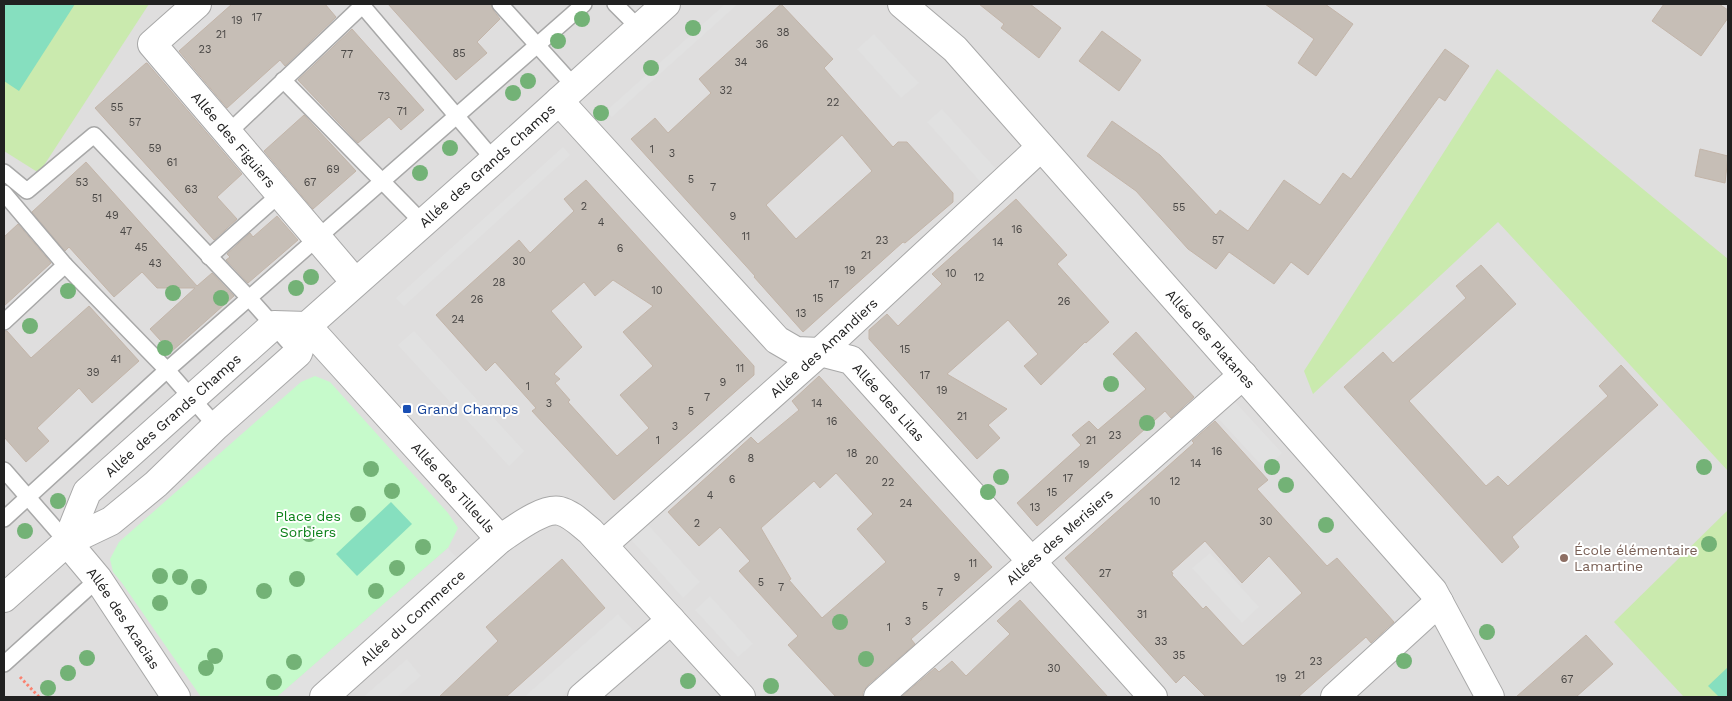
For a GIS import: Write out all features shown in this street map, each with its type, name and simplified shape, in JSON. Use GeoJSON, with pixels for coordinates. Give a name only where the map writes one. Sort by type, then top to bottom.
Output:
{"type":"FeatureCollection","features":[{"type":"Feature","properties":{"kind":"street","name":"Allée des Figuiers"},"geometry":{"type":"LineString","coordinates":[[197,4],[152,44],[355,282]]}},
{"type":"Feature","properties":{"kind":"street","name":"Allée des Grands Champs"},"geometry":{"type":"LineString","coordinates":[[4,598],[67,542],[111,521],[156,484],[216,426],[298,353],[307,326],[666,4]]}},
{"type":"Feature","properties":{"kind":"street","name":"Allée des Platanes"},"geometry":{"type":"LineString","coordinates":[[902,4],[956,49],[1434,591],[1490,697]]}},
{"type":"Feature","properties":{"kind":"street","name":"Allée des Lilas"},"geometry":{"type":"LineString","coordinates":[[567,94],[776,340],[796,350],[820,352],[851,360],[1153,697]]}},
{"type":"Feature","properties":{"kind":"street","name":"Allée des Amandiers"},"geometry":{"type":"LineString","coordinates":[[603,545],[820,352],[1041,147]]}},
{"type":"Feature","properties":{"kind":"street","name":"Allée des Grands Champs"},"geometry":{"type":"LineString","coordinates":[[67,542],[87,492],[274,325]]}},
{"type":"Feature","properties":{"kind":"street"},"geometry":{"type":"LineString","coordinates":[[274,325],[307,326]]}},
{"type":"Feature","properties":{"kind":"street","name":"Allée des Tilleuls"},"geometry":{"type":"LineString","coordinates":[[307,326],[500,539],[536,516],[559,511],[579,521],[741,697]]}},
{"type":"Feature","properties":{"kind":"street","name":"Allées des Merisiers"},"geometry":{"type":"LineString","coordinates":[[878,697],[1243,375]]}},
{"type":"Feature","properties":{"kind":"street","name":"Allée du Commerce"},"geometry":{"type":"LineString","coordinates":[[324,697],[500,539]]}},
{"type":"Feature","properties":{"kind":"street","name":"Allée des Acacias"},"geometry":{"type":"LineString","coordinates":[[67,542],[98,580],[176,697]]}},
{"type":"Feature","properties":{"kind":"street"},"geometry":{"type":"LineString","coordinates":[[1335,697],[1439,602]]}},
{"type":"Feature","properties":{"kind":"street"},"geometry":{"type":"LineString","coordinates":[[582,697],[671,620]]}},
{"type":"Feature","properties":{"kind":"lane"},"geometry":{"type":"LineString","coordinates":[[229,132],[362,4],[494,160]]}},
{"type":"Feature","properties":{"kind":"lane"},"geometry":{"type":"LineString","coordinates":[[500,4],[537,46],[567,94]]}},
{"type":"Feature","properties":{"kind":"lane"},"geometry":{"type":"LineString","coordinates":[[4,518],[167,370],[584,4]]}},
{"type":"Feature","properties":{"kind":"lane"},"geometry":{"type":"LineString","coordinates":[[615,4],[640,28]]}},
{"type":"Feature","properties":{"kind":"lane"},"geometry":{"type":"LineString","coordinates":[[283,80],[423,222]]}},
{"type":"Feature","properties":{"kind":"lane"},"geometry":{"type":"LineString","coordinates":[[4,172],[27,191],[94,135],[250,299],[298,353]]}},
{"type":"Feature","properties":{"kind":"lane"},"geometry":{"type":"LineString","coordinates":[[4,193],[65,265],[167,370],[216,426]]}},
{"type":"Feature","properties":{"kind":"lane"},"geometry":{"type":"LineString","coordinates":[[209,256],[280,194]]}},
{"type":"Feature","properties":{"kind":"lane"},"geometry":{"type":"LineString","coordinates":[[4,322],[65,265]]}},
{"type":"Feature","properties":{"kind":"lane"},"geometry":{"type":"LineString","coordinates":[[4,470],[67,542]]}},
{"type":"Feature","properties":{"kind":"lane"},"geometry":{"type":"LineString","coordinates":[[4,664],[98,580]]}},
{"type":"Feature","properties":{"kind":"shaded area"},"geometry":{"type":"Polygon","coordinates":[[[4,4],[1728,4],[1728,697],[4,697],[4,4]]]}},
{"type":"Feature","properties":{"kind":"shaded area"},"geometry":{"type":"Polygon","coordinates":[[[725,4],[738,4],[612,117],[606,111],[725,4]]]}},
{"type":"Feature","properties":{"kind":"shaded area"},"geometry":{"type":"Polygon","coordinates":[[[874,34],[919,83],[901,98],[857,49],[874,34]]]}},
{"type":"Feature","properties":{"kind":"shaded area"},"geometry":{"type":"Polygon","coordinates":[[[942,109],[999,172],[984,186],[927,122],[942,109]]]}},
{"type":"Feature","properties":{"kind":"shaded area"},"geometry":{"type":"Polygon","coordinates":[[[563,147],[570,155],[404,306],[396,298],[563,147]]]}},
{"type":"Feature","properties":{"kind":"shaded area"},"geometry":{"type":"Polygon","coordinates":[[[414,331],[524,451],[509,466],[398,345],[414,331]]]}},
{"type":"Feature","properties":{"kind":"shaded area"},"geometry":{"type":"Polygon","coordinates":[[[1235,402],[1282,453],[1265,469],[1218,418],[1235,402]]]}},
{"type":"Feature","properties":{"kind":"shaded area"},"geometry":{"type":"Polygon","coordinates":[[[642,518],[700,582],[683,598],[625,533],[642,518]]]}},
{"type":"Feature","properties":{"kind":"shaded area"},"geometry":{"type":"Polygon","coordinates":[[[448,548],[462,563],[310,697],[277,697],[448,548]]]}},
{"type":"Feature","properties":{"kind":"shaded area"},"geometry":{"type":"Polygon","coordinates":[[[1210,553],[1259,607],[1242,623],[1192,568],[1210,553]]]}},
{"type":"Feature","properties":{"kind":"shaded area"},"geometry":{"type":"Polygon","coordinates":[[[710,596],[753,644],[738,657],[695,610],[710,596]]]}},
{"type":"Feature","properties":{"kind":"shaded area"},"geometry":{"type":"Polygon","coordinates":[[[618,614],[634,631],[561,697],[524,697],[618,614]]]}},
{"type":"Feature","properties":{"kind":"shaded area"},"geometry":{"type":"Polygon","coordinates":[[[407,659],[421,676],[397,697],[363,697],[407,659]]]}},
{"type":"Feature","properties":{"kind":"green space"},"geometry":{"type":"Polygon","coordinates":[[[4,4],[149,4],[39,173],[4,151],[4,4]]]}},
{"type":"Feature","properties":{"kind":"green space"},"geometry":{"type":"Polygon","coordinates":[[[4,4],[75,4],[19,91],[4,81],[4,4]]]}},
{"type":"Feature","properties":{"kind":"green space"},"geometry":{"type":"Polygon","coordinates":[[[1497,69],[1728,259],[1728,471],[1498,222],[1313,394],[1304,371],[1497,69]]]}},
{"type":"Feature","properties":{"kind":"green space","name":"Place des Sorbiers"},"geometry":{"type":"Polygon","coordinates":[[[315,376],[330,382],[448,513],[458,528],[448,548],[277,697],[201,697],[113,572],[110,559],[119,542],[301,382],[315,376]]]}},
{"type":"Feature","properties":{"kind":"green space"},"geometry":{"type":"Polygon","coordinates":[[[391,502],[412,524],[357,576],[336,554],[391,502]]]}},
{"type":"Feature","properties":{"kind":"green space"},"geometry":{"type":"Polygon","coordinates":[[[1728,510],[1728,697],[1684,697],[1614,622],[1728,510]]]}},
{"type":"Feature","properties":{"kind":"green space"},"geometry":{"type":"Polygon","coordinates":[[[1728,667],[1728,697],[1719,697],[1708,686],[1728,667]]]}},
{"type":"Feature","properties":{"kind":"building"},"geometry":{"type":"Polygon","coordinates":[[[232,4],[325,4],[336,17],[285,66],[280,60],[227,108],[179,51],[232,4]]]}},
{"type":"Feature","properties":{"kind":"building"},"geometry":{"type":"Polygon","coordinates":[[[388,4],[491,4],[500,19],[477,42],[487,53],[456,80],[388,4]]]}},
{"type":"Feature","properties":{"kind":"building"},"geometry":{"type":"Polygon","coordinates":[[[781,4],[833,59],[824,68],[893,147],[898,142],[907,142],[953,193],[953,202],[905,243],[903,242],[803,332],[631,139],[655,118],[668,133],[711,93],[699,79],[781,4]],[[842,135],[766,205],[796,239],[872,171],[842,135]]]}},
{"type":"Feature","properties":{"kind":"building"},"geometry":{"type":"Polygon","coordinates":[[[979,4],[1030,4],[1061,28],[1039,58],[1001,28],[1004,24],[979,4]]]}},
{"type":"Feature","properties":{"kind":"building"},"geometry":{"type":"Polygon","coordinates":[[[1265,4],[1325,4],[1353,24],[1316,76],[1298,63],[1314,39],[1265,4]]]}},
{"type":"Feature","properties":{"kind":"building"},"geometry":{"type":"Polygon","coordinates":[[[1664,4],[1719,4],[1728,10],[1728,18],[1701,56],[1652,21],[1664,4]]]}},
{"type":"Feature","properties":{"kind":"building"},"geometry":{"type":"Polygon","coordinates":[[[352,29],[424,110],[401,130],[389,117],[358,143],[298,80],[352,29]]]}},
{"type":"Feature","properties":{"kind":"building"},"geometry":{"type":"Polygon","coordinates":[[[1102,31],[1141,60],[1119,91],[1079,61],[1102,31]]]}},
{"type":"Feature","properties":{"kind":"building"},"geometry":{"type":"Polygon","coordinates":[[[1445,49],[1469,66],[1445,101],[1439,97],[1308,275],[1291,262],[1274,284],[1229,252],[1216,269],[1188,249],[1136,191],[1087,156],[1112,121],[1160,155],[1216,215],[1220,210],[1248,231],[1284,180],[1320,205],[1343,173],[1351,179],[1445,49]]]}},
{"type":"Feature","properties":{"kind":"building"},"geometry":{"type":"Polygon","coordinates":[[[146,63],[242,174],[217,197],[237,219],[214,240],[95,108],[146,63]]]}},
{"type":"Feature","properties":{"kind":"building"},"geometry":{"type":"Polygon","coordinates":[[[304,115],[356,171],[313,209],[264,151],[304,115]]]}},
{"type":"Feature","properties":{"kind":"building"},"geometry":{"type":"Polygon","coordinates":[[[1700,149],[1728,156],[1725,183],[1695,176],[1700,149]]]}},
{"type":"Feature","properties":{"kind":"building"},"geometry":{"type":"Polygon","coordinates":[[[86,162],[197,286],[212,273],[234,296],[171,352],[150,329],[195,288],[157,288],[142,272],[114,297],[69,247],[65,251],[32,212],[86,162]]]}},
{"type":"Feature","properties":{"kind":"building"},"geometry":{"type":"Polygon","coordinates":[[[586,180],[754,366],[754,375],[614,500],[532,411],[536,408],[495,362],[486,371],[436,315],[519,240],[530,253],[574,211],[564,199],[586,180]],[[613,280],[595,296],[584,282],[551,311],[582,347],[554,374],[560,379],[555,383],[570,400],[568,402],[617,456],[649,428],[620,395],[653,366],[623,332],[653,306],[613,280]]]}},
{"type":"Feature","properties":{"kind":"building"},"geometry":{"type":"Polygon","coordinates":[[[1016,199],[1067,255],[1057,264],[1109,322],[1085,342],[1041,385],[1024,366],[1038,354],[1008,320],[947,374],[1007,409],[988,425],[1000,438],[977,459],[869,339],[869,330],[887,314],[898,326],[942,284],[932,274],[1016,199]]]}},
{"type":"Feature","properties":{"kind":"building"},"geometry":{"type":"Polygon","coordinates":[[[277,216],[298,240],[248,283],[226,260],[230,257],[227,254],[250,233],[253,237],[277,216]]]}},
{"type":"Feature","properties":{"kind":"building"},"geometry":{"type":"Polygon","coordinates":[[[18,224],[51,263],[4,306],[4,237],[18,224]]]}},
{"type":"Feature","properties":{"kind":"building"},"geometry":{"type":"Polygon","coordinates":[[[1481,265],[1516,304],[1409,401],[1486,486],[1498,476],[1508,486],[1608,396],[1599,386],[1621,365],[1658,405],[1512,537],[1519,547],[1502,563],[1344,387],[1383,352],[1393,363],[1466,298],[1456,286],[1481,265]]]}},
{"type":"Feature","properties":{"kind":"building"},"geometry":{"type":"Polygon","coordinates":[[[89,306],[139,361],[92,403],[79,388],[37,428],[49,441],[26,462],[4,437],[4,331],[7,331],[31,358],[89,306]]]}},
{"type":"Feature","properties":{"kind":"building"},"geometry":{"type":"Polygon","coordinates":[[[1136,332],[1194,397],[1171,418],[1165,411],[1037,526],[1017,503],[1081,445],[1072,435],[1089,421],[1098,430],[1146,389],[1113,354],[1136,332]]]}},
{"type":"Feature","properties":{"kind":"building"},"geometry":{"type":"Polygon","coordinates":[[[819,376],[992,567],[911,639],[915,644],[868,685],[863,692],[863,697],[836,697],[788,645],[798,636],[739,571],[750,561],[720,527],[699,546],[668,512],[751,437],[758,444],[799,410],[792,401],[819,376]],[[836,473],[820,488],[814,481],[761,528],[791,579],[789,580],[822,618],[886,562],[857,529],[873,514],[836,473]]]}},
{"type":"Feature","properties":{"kind":"building"},"geometry":{"type":"Polygon","coordinates":[[[1215,421],[1268,480],[1257,489],[1327,566],[1337,558],[1394,622],[1371,643],[1366,637],[1298,697],[1206,697],[1184,675],[1176,683],[1065,558],[1194,443],[1192,441],[1215,421]],[[1205,541],[1171,572],[1203,609],[1206,606],[1243,646],[1302,593],[1269,556],[1242,583],[1205,541]]]}},
{"type":"Feature","properties":{"kind":"building"},"geometry":{"type":"Polygon","coordinates":[[[562,559],[605,608],[506,697],[439,697],[498,641],[486,627],[562,559]]]}},
{"type":"Feature","properties":{"kind":"building"},"geometry":{"type":"Polygon","coordinates":[[[1020,600],[1108,697],[901,697],[935,668],[939,672],[952,661],[966,676],[1010,634],[997,621],[1020,600]]]}},
{"type":"Feature","properties":{"kind":"building"},"geometry":{"type":"Polygon","coordinates":[[[1586,635],[1613,664],[1576,697],[1516,697],[1586,635]]]}},
{"type":"Feature","properties":{"kind":"place","name":"Grand Champs"},"geometry":{"type":"Point","coordinates":[407,409]}},
{"type":"Feature","properties":{"kind":"place","name":"École élémentaire Lamartine"},"geometry":{"type":"Point","coordinates":[1564,558]}}]}
